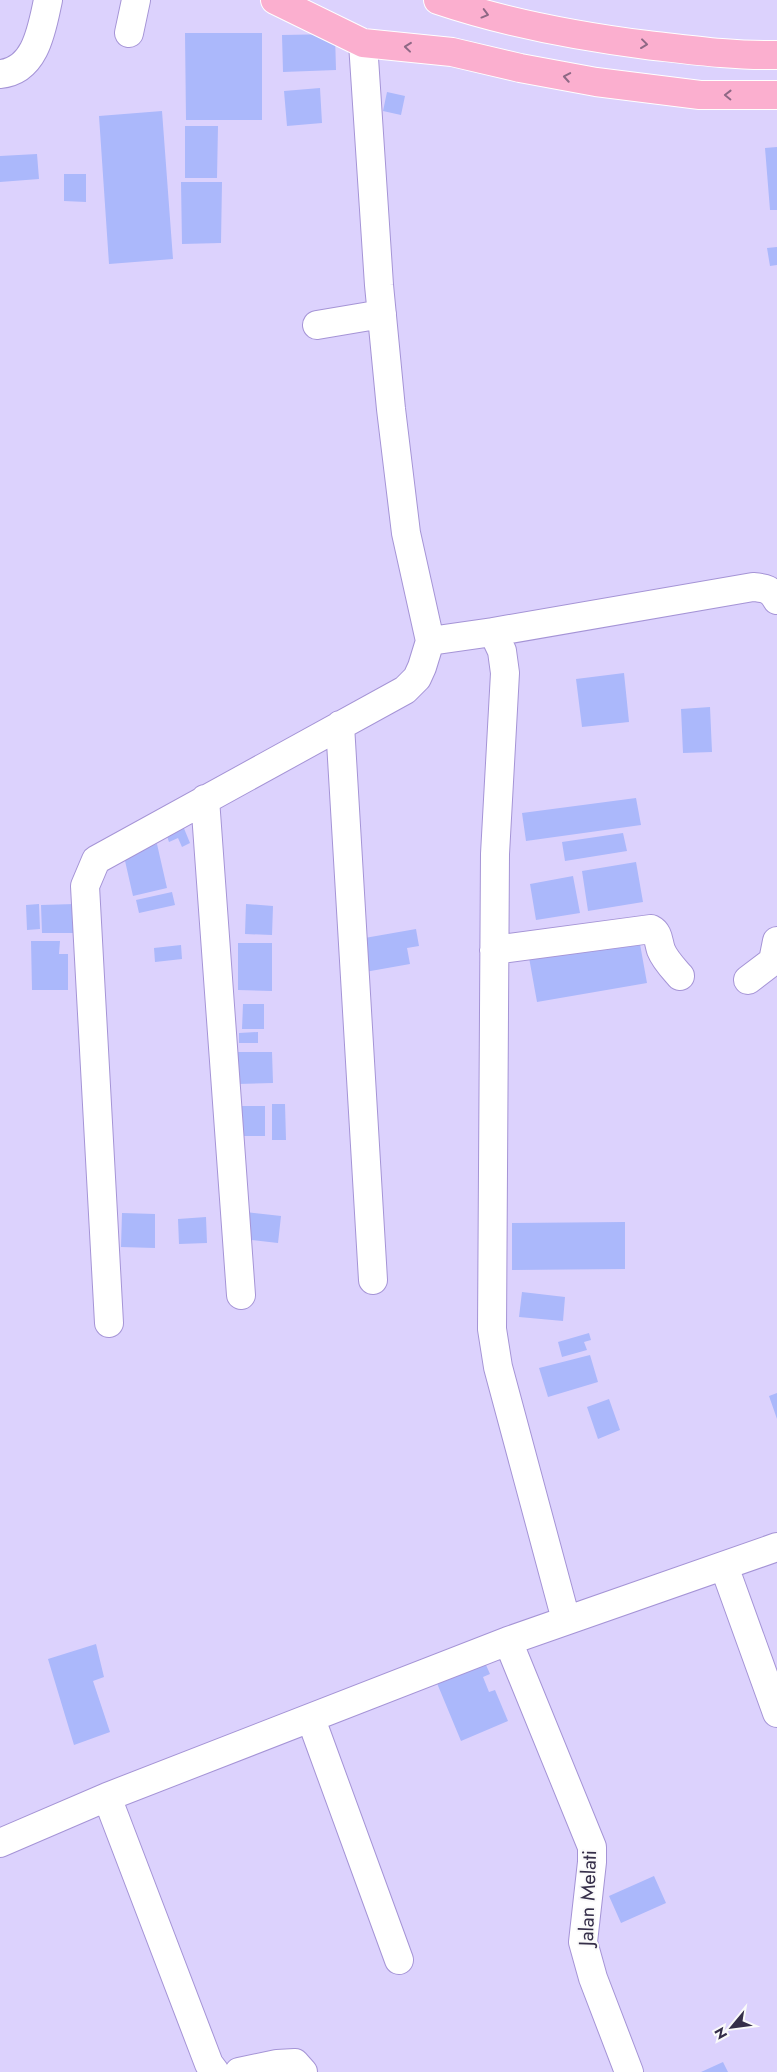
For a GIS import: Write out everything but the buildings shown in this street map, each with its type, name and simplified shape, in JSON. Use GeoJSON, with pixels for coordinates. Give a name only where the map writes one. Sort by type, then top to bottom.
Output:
{"type":"FeatureCollection","features":[{"type":"Feature","properties":{"kind":"main road"},"geometry":{"type":"LineString","coordinates":[[275,0],[363,43],[452,52],[520,68],[596,82],[700,95],[777,95]]}},
{"type":"Feature","properties":{"kind":"main road"},"geometry":{"type":"LineString","coordinates":[[449,2],[534,28],[606,40],[717,54],[777,55]]}},
{"type":"Feature","properties":{"kind":"street"},"geometry":{"type":"LineString","coordinates":[[0,74],[7,73],[25,63],[35,49],[48,0]]}},
{"type":"Feature","properties":{"kind":"street"},"geometry":{"type":"LineString","coordinates":[[129,33],[136,0]]}},
{"type":"Feature","properties":{"kind":"street"},"geometry":{"type":"LineString","coordinates":[[109,1323],[85,886],[96,860],[405,690],[417,678],[430,641],[406,532],[382,314],[363,43]]}},
{"type":"Feature","properties":{"kind":"street"},"geometry":{"type":"LineString","coordinates":[[317,325],[382,314]]}},
{"type":"Feature","properties":{"kind":"street"},"geometry":{"type":"LineString","coordinates":[[430,641],[493,632],[753,587],[766,588],[773,593],[777,600]]}},
{"type":"Feature","properties":{"kind":"street"},"geometry":{"type":"LineString","coordinates":[[493,632],[502,651],[505,674],[495,854],[492,1329],[498,1366],[566,1620]]}},
{"type":"Feature","properties":{"kind":"street"},"geometry":{"type":"LineString","coordinates":[[340,726],[373,1280]]}},
{"type":"Feature","properties":{"kind":"street"},"geometry":{"type":"LineString","coordinates":[[205,799],[241,1295]]}},
{"type":"Feature","properties":{"kind":"street"},"geometry":{"type":"LineString","coordinates":[[494,950],[651,929],[656,933],[661,950],[680,976]]}},
{"type":"Feature","properties":{"kind":"street"},"geometry":{"type":"LineString","coordinates":[[748,980],[773,961],[777,941]]}},
{"type":"Feature","properties":{"kind":"street"},"geometry":{"type":"LineString","coordinates":[[0,1843],[107,1797],[508,1641],[777,1547]]}},
{"type":"Feature","properties":{"kind":"street"},"geometry":{"type":"LineString","coordinates":[[724,1566],[777,1713]]}},
{"type":"Feature","properties":{"kind":"street","name":"Jalan Melati"},"geometry":{"type":"LineString","coordinates":[[508,1641],[589,1836],[592,1847],[592,1862],[583,1942],[593,1978],[629,2072]]}},
{"type":"Feature","properties":{"kind":"street"},"geometry":{"type":"LineString","coordinates":[[311,1719],[399,1960]]}},
{"type":"Feature","properties":{"kind":"street"},"geometry":{"type":"LineString","coordinates":[[107,1797],[209,2064],[215,2072]]}},
{"type":"Feature","properties":{"kind":"street"},"geometry":{"type":"LineString","coordinates":[[239,2072],[277,2064],[295,2063],[303,2072]]}}]}
